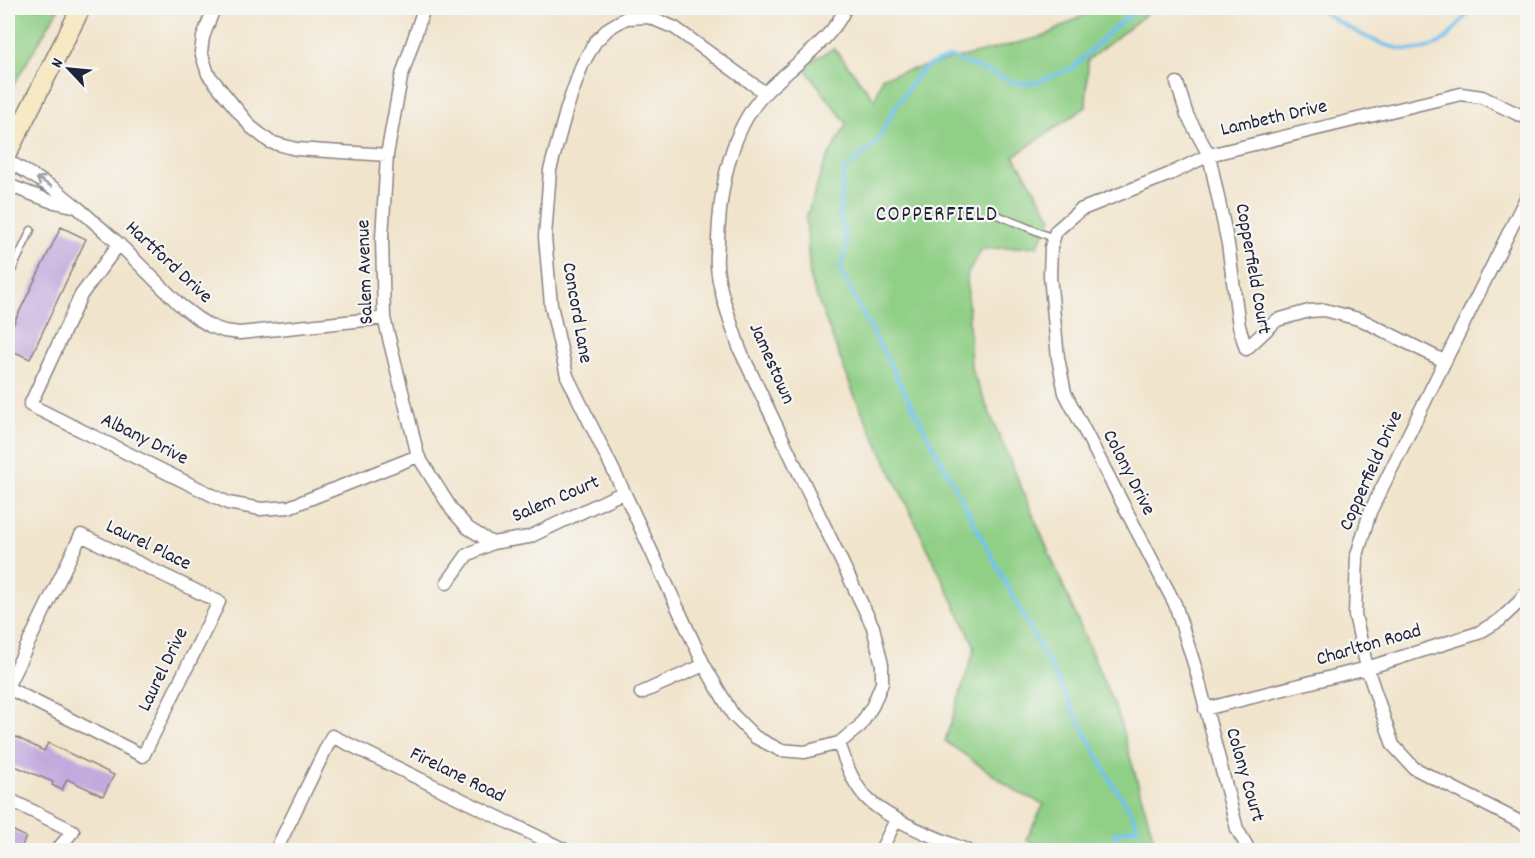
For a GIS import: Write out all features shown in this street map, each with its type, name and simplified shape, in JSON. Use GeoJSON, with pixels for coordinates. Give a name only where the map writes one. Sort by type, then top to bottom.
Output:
{"type":"FeatureCollection","features":[{"type":"Feature","properties":{"kind":"main road"},"geometry":{"type":"LineString","coordinates":[[8,152],[81,8]]}},
{"type":"Feature","properties":{"kind":"street"},"geometry":{"type":"LineString","coordinates":[[214,8],[203,37],[201,52],[207,74],[251,127],[270,142],[296,149],[387,155]]}},
{"type":"Feature","properties":{"kind":"street","name":"Salem Avenue"},"geometry":{"type":"LineString","coordinates":[[424,8],[400,78],[387,155],[381,238],[384,318],[418,456],[452,510],[468,528],[492,543]]}},
{"type":"Feature","properties":{"kind":"street","name":"Jamestown"},"geometry":{"type":"LineString","coordinates":[[839,743],[860,726],[873,705],[882,683],[882,665],[873,627],[740,350],[717,267],[719,216],[726,172],[743,124],[765,93],[841,19],[845,8]]}},
{"type":"Feature","properties":{"kind":"street","name":"Concord Lane"},"geometry":{"type":"LineString","coordinates":[[765,93],[675,28],[649,17],[626,18],[609,28],[595,42],[582,65],[567,108],[550,170],[545,237],[551,305],[567,376],[624,492],[704,665],[733,715],[755,737],[780,750],[805,752],[839,743]]}},
{"type":"Feature","properties":{"kind":"street"},"geometry":{"type":"LineString","coordinates":[[1177,83],[1187,116],[1209,155]]}},
{"type":"Feature","properties":{"kind":"street","name":"Lambeth Drive"},"geometry":{"type":"LineString","coordinates":[[1053,242],[1056,231],[1080,210],[1170,174],[1209,155],[1461,94],[1482,97],[1527,119]]}},
{"type":"Feature","properties":{"kind":"street","name":"Copperfield Court"},"geometry":{"type":"LineString","coordinates":[[1209,155],[1228,244],[1239,326],[1246,349],[1276,320],[1308,311],[1325,310],[1362,320],[1444,361]]}},
{"type":"Feature","properties":{"kind":"street","name":"Hartford Drive"},"geometry":{"type":"LineString","coordinates":[[8,161],[55,189],[119,244],[180,305],[210,326],[224,331],[255,333],[384,318]]}},
{"type":"Feature","properties":{"kind":"street","name":"Hartford Drive"},"geometry":{"type":"LineString","coordinates":[[8,185],[50,201],[77,207]]}},
{"type":"Feature","properties":{"kind":"street","name":"Copperfield Drive"},"geometry":{"type":"LineString","coordinates":[[1522,824],[1414,768],[1392,745],[1367,668],[1355,615],[1357,555],[1370,512],[1527,194]]}},
{"type":"Feature","properties":{"kind":"street","name":"Colony Drive"},"geometry":{"type":"LineString","coordinates":[[1053,242],[1050,276],[1058,358],[1065,393],[1175,604],[1196,670],[1205,709]]}},
{"type":"Feature","properties":{"kind":"street","name":"Albany Drive"},"geometry":{"type":"LineString","coordinates":[[119,244],[81,295],[30,405],[228,503],[261,509],[289,507],[418,456]]}},
{"type":"Feature","properties":{"kind":"street","name":"Salem Court"},"geometry":{"type":"LineString","coordinates":[[447,583],[467,555],[492,543],[529,537],[624,492]]}},
{"type":"Feature","properties":{"kind":"street","name":"Laurel Place"},"geometry":{"type":"LineString","coordinates":[[8,686],[81,535],[219,602]]}},
{"type":"Feature","properties":{"kind":"street","name":"Charlton Road"},"geometry":{"type":"LineString","coordinates":[[1205,709],[1367,668],[1478,633],[1500,620],[1519,602],[1527,589]]}},
{"type":"Feature","properties":{"kind":"street","name":"Laurel Drive"},"geometry":{"type":"LineString","coordinates":[[8,686],[143,756],[219,602]]}},
{"type":"Feature","properties":{"kind":"street"},"geometry":{"type":"LineString","coordinates":[[641,693],[704,665]]}},
{"type":"Feature","properties":{"kind":"street","name":"Colony Court"},"geometry":{"type":"LineString","coordinates":[[1205,709],[1237,830],[1249,850]]}},
{"type":"Feature","properties":{"kind":"street","name":"Firelane Road"},"geometry":{"type":"LineString","coordinates":[[276,850],[332,736],[565,850]]}},
{"type":"Feature","properties":{"kind":"street"},"geometry":{"type":"LineString","coordinates":[[839,743],[848,771],[864,796],[896,820],[966,850]]}},
{"type":"Feature","properties":{"kind":"street"},"geometry":{"type":"LineString","coordinates":[[8,799],[73,831],[57,850]]}},
{"type":"Feature","properties":{"kind":"street"},"geometry":{"type":"LineString","coordinates":[[880,850],[896,820]]}},
{"type":"Feature","properties":{"kind":"lane"},"geometry":{"type":"LineString","coordinates":[[990,212],[1053,242]]}},
{"type":"Feature","properties":{"kind":"lane"},"geometry":{"type":"LineString","coordinates":[[8,279],[31,230]]}},
{"type":"Feature","properties":{"kind":"green space"},"geometry":{"type":"Polygon","coordinates":[[[8,8],[59,8],[8,94],[8,8]]]}},
{"type":"Feature","properties":{"kind":"green space"},"geometry":{"type":"Polygon","coordinates":[[[1096,8],[1154,8],[1088,60],[1086,107],[1014,156],[1052,218],[1037,246],[982,249],[967,275],[971,369],[1118,715],[1157,850],[1047,850],[1026,840],[1044,804],[1019,793],[945,741],[975,647],[855,397],[810,279],[806,218],[825,162],[847,124],[803,66],[834,48],[875,100],[882,77],[1045,36],[1096,8]]]}},
{"type":"Feature","properties":{"kind":"building"},"geometry":{"type":"Polygon","coordinates":[[[61,227],[86,239],[30,359],[8,349],[8,335],[61,227]]]}},
{"type":"Feature","properties":{"kind":"building"},"geometry":{"type":"Polygon","coordinates":[[[8,733],[44,751],[48,743],[114,775],[103,796],[67,779],[62,790],[52,785],[53,782],[8,763],[8,733]]]}},
{"type":"Feature","properties":{"kind":"building"},"geometry":{"type":"Polygon","coordinates":[[[8,828],[26,837],[20,850],[8,850],[8,828]]]}},
{"type":"Feature","properties":{"kind":"waterway"},"geometry":{"type":"LineString","coordinates":[[1117,850],[1119,849],[1114,833],[1137,828],[1133,816],[1112,783],[840,270],[847,245],[839,214],[844,171],[877,142],[896,106],[919,73],[929,65],[950,57],[1017,83],[1034,83],[1073,68],[1113,28],[1140,8]]}},
{"type":"Feature","properties":{"kind":"waterway"},"geometry":{"type":"LineString","coordinates":[[1320,8],[1321,11],[1364,36],[1398,48],[1415,50],[1431,47],[1445,39],[1472,8]]}},
{"type":"Feature","properties":{"kind":"district","name":"COPPERFIELD"},"geometry":{"type":"Point","coordinates":[937,216]}}]}
